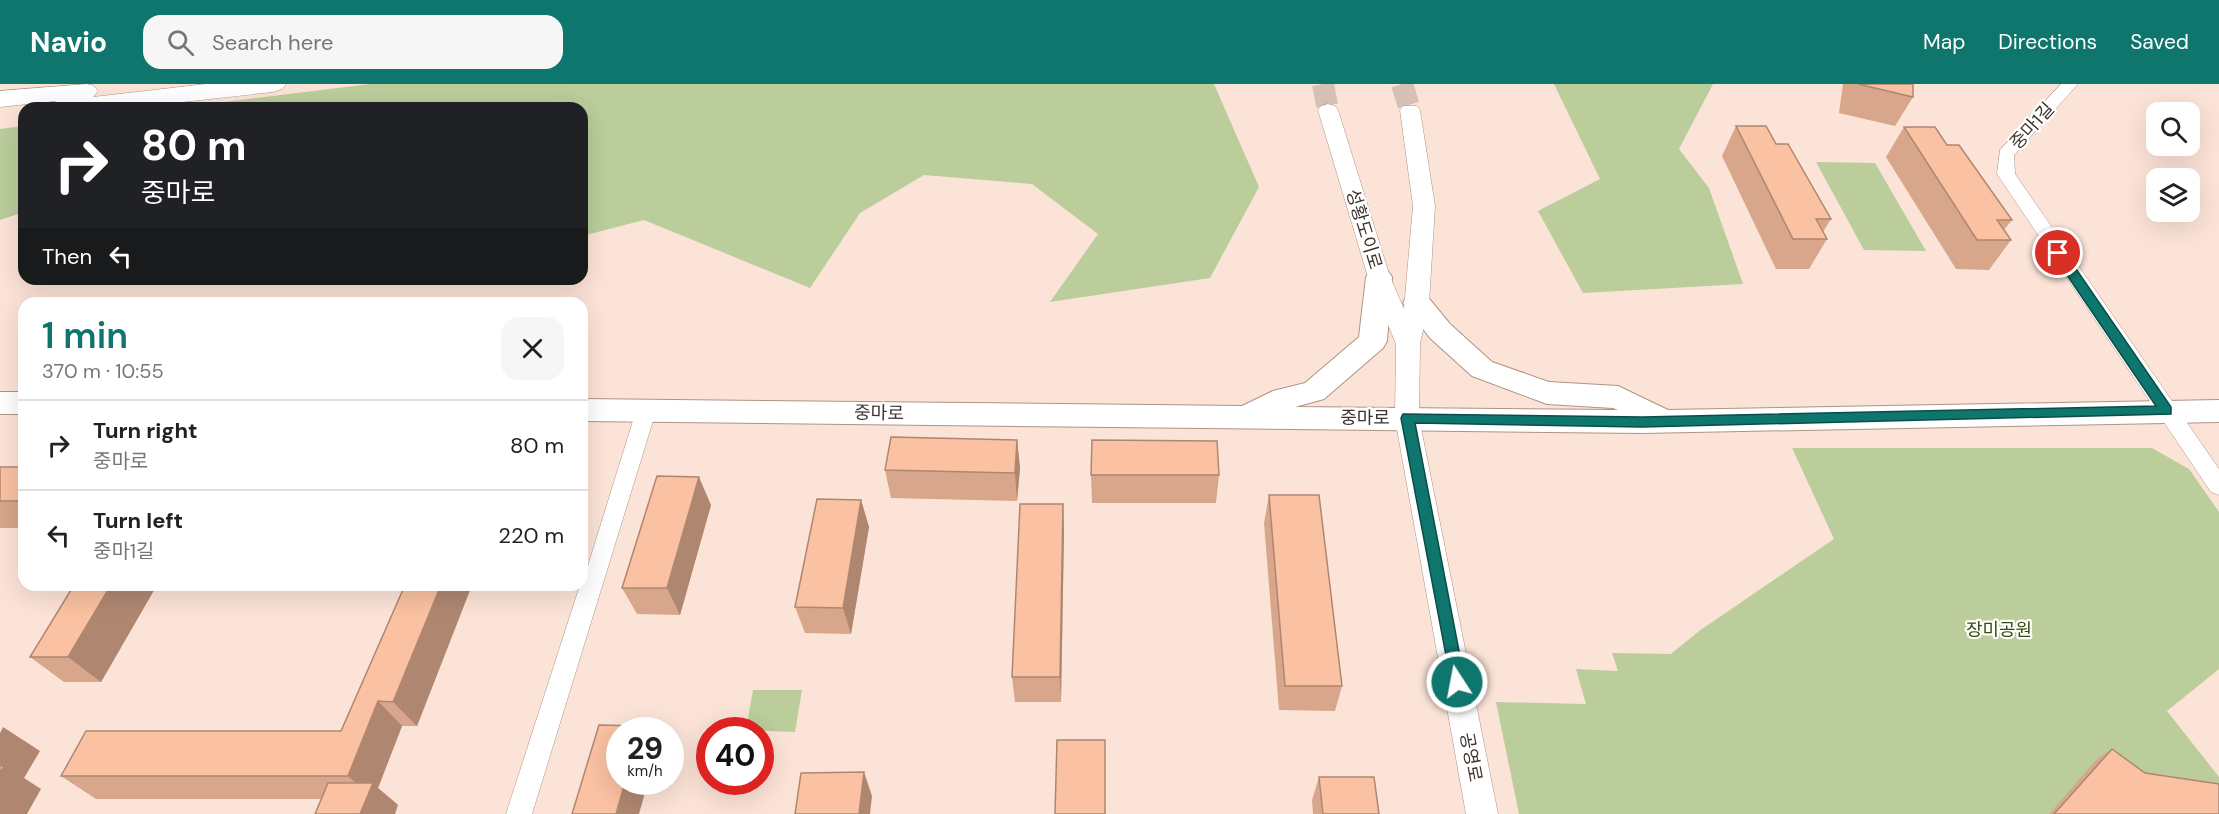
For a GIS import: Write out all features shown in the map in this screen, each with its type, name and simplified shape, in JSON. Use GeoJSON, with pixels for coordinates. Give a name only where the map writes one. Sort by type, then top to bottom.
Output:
{"type":"FeatureCollection","features":[{"type":"Feature","properties":{"kind":"highway"},"geometry":{"type":"LineString","coordinates":[[80,102],[150,84]]}},
{"type":"Feature","properties":{"kind":"highway"},"geometry":{"type":"LineString","coordinates":[[0,99],[94,98],[273,84]]}},
{"type":"Feature","properties":{"kind":"highway"},"geometry":{"type":"LineString","coordinates":[[0,114],[18,112]]}},
{"type":"Feature","properties":{"kind":"main road"},"geometry":{"type":"LineString","coordinates":[[1242,418],[1283,399],[1314,391],[1373,341],[1378,277]]}},
{"type":"Feature","properties":{"kind":"main road"},"geometry":{"type":"LineString","coordinates":[[1417,303],[1440,331],[1482,369],[1547,393],[1618,397],[1664,422]]}},
{"type":"Feature","properties":{"kind":"main road"},"geometry":{"type":"LineString","coordinates":[[0,403],[18,403]]}},
{"type":"Feature","properties":{"kind":"main road","name":"중마로"},"geometry":{"type":"LineString","coordinates":[[588,410],[1664,422],[2219,411]]}},
{"type":"Feature","properties":{"kind":"street","name":"중마1길"},"geometry":{"type":"LineString","coordinates":[[2070,84],[2006,154],[2006,174],[2219,486]]}},
{"type":"Feature","properties":{"kind":"street","name":"성황도이로"},"geometry":{"type":"LineString","coordinates":[[1328,110],[1378,277],[1408,344]]}},
{"type":"Feature","properties":{"kind":"street","name":"성황도이로"},"geometry":{"type":"LineString","coordinates":[[1407,418],[1408,344],[1417,303],[1424,206],[1410,110]]}},
{"type":"Feature","properties":{"kind":"street"},"geometry":{"type":"LineString","coordinates":[[519,814],[646,411]]}},
{"type":"Feature","properties":{"kind":"street","name":"공영로"},"geometry":{"type":"LineString","coordinates":[[1407,418],[1482,814]]}},
{"type":"Feature","properties":{"kind":"green space"},"geometry":{"type":"Polygon","coordinates":[[[370,84],[1214,84],[1259,187],[1210,278],[1050,302],[1098,234],[1032,184],[924,175],[860,213],[810,288],[644,220],[588,234],[588,102],[224,102],[370,84]]]}},
{"type":"Feature","properties":{"kind":"green space"},"geometry":{"type":"Polygon","coordinates":[[[1554,84],[1713,84],[1679,149],[1709,188],[1743,284],[1583,293],[1538,211],[1600,179],[1554,84]]]}},
{"type":"Feature","properties":{"kind":"green space"},"geometry":{"type":"Polygon","coordinates":[[[18,127],[18,214],[0,220],[0,129],[18,127]]]}},
{"type":"Feature","properties":{"kind":"green space"},"geometry":{"type":"Polygon","coordinates":[[[1816,162],[1875,163],[1926,251],[1864,250],[1816,162]]]}},
{"type":"Feature","properties":{"kind":"green space","name":"장미공원"},"geometry":{"type":"Polygon","coordinates":[[[1792,448],[2152,448],[2189,469],[2219,512],[2219,669],[2167,711],[2219,777],[2219,814],[1519,814],[1496,702],[1586,704],[1576,669],[1618,671],[1612,653],[1671,654],[1699,631],[1834,539],[1792,448]]]}},
{"type":"Feature","properties":{"kind":"green space"},"geometry":{"type":"Polygon","coordinates":[[[753,690],[802,690],[795,732],[774,731],[774,717],[748,717],[753,690]]]}},
{"type":"Feature","properties":{"kind":"building"},"geometry":{"type":"Polygon","coordinates":[[[1858,84],[1913,84],[1913,97],[1858,84]]]}},
{"type":"Feature","properties":{"kind":"building"},"geometry":{"type":"Polygon","coordinates":[[[1736,126],[1766,126],[1776,144],[1788,144],[1831,219],[1816,219],[1827,239],[1793,239],[1736,126]]]}},
{"type":"Feature","properties":{"kind":"building"},"geometry":{"type":"Polygon","coordinates":[[[1904,127],[1935,127],[1947,145],[1959,145],[2012,220],[1997,220],[2011,240],[1977,240],[1904,127]]]}},
{"type":"Feature","properties":{"kind":"building"},"geometry":{"type":"Polygon","coordinates":[[[891,437],[1017,440],[1015,473],[885,470],[891,437]]]}},
{"type":"Feature","properties":{"kind":"building"},"geometry":{"type":"Polygon","coordinates":[[[1092,440],[1217,441],[1219,475],[1091,475],[1092,440]]]}},
{"type":"Feature","properties":{"kind":"building"},"geometry":{"type":"Polygon","coordinates":[[[0,467],[18,467],[18,501],[0,501],[0,467]]]}},
{"type":"Feature","properties":{"kind":"building"},"geometry":{"type":"Polygon","coordinates":[[[657,476],[699,477],[667,588],[622,588],[657,476]]]}},
{"type":"Feature","properties":{"kind":"building"},"geometry":{"type":"Polygon","coordinates":[[[1269,495],[1319,495],[1342,686],[1285,686],[1269,495]]]}},
{"type":"Feature","properties":{"kind":"building"},"geometry":{"type":"Polygon","coordinates":[[[817,499],[861,500],[843,608],[795,607],[817,499]]]}},
{"type":"Feature","properties":{"kind":"building"},"geometry":{"type":"Polygon","coordinates":[[[1020,504],[1063,504],[1060,677],[1012,677],[1020,504]]]}},
{"type":"Feature","properties":{"kind":"building"},"geometry":{"type":"Polygon","coordinates":[[[70,591],[107,591],[68,657],[30,657],[70,591]]]}},
{"type":"Feature","properties":{"kind":"building"},"geometry":{"type":"Polygon","coordinates":[[[402,591],[439,591],[393,702],[378,701],[348,776],[61,776],[86,731],[341,731],[402,591]]]}},
{"type":"Feature","properties":{"kind":"building"},"geometry":{"type":"Polygon","coordinates":[[[599,725],[606,725],[606,795],[621,795],[616,814],[572,814],[599,725]]]}},
{"type":"Feature","properties":{"kind":"building"},"geometry":{"type":"Polygon","coordinates":[[[1057,740],[1105,740],[1105,814],[1055,814],[1057,740]]]}},
{"type":"Feature","properties":{"kind":"building"},"geometry":{"type":"Polygon","coordinates":[[[2112,749],[2145,773],[2219,784],[2219,814],[2054,814],[2112,749]]]}},
{"type":"Feature","properties":{"kind":"building"},"geometry":{"type":"Polygon","coordinates":[[[864,772],[859,814],[795,814],[801,773],[864,772]]]}},
{"type":"Feature","properties":{"kind":"building"},"geometry":{"type":"Polygon","coordinates":[[[1319,777],[1374,777],[1379,814],[1323,814],[1319,777]]]}},
{"type":"Feature","properties":{"kind":"building"},"geometry":{"type":"Polygon","coordinates":[[[328,783],[373,783],[360,814],[315,814],[328,783]]]}},
{"type":"Feature","properties":{"kind":"tunnel"},"geometry":{"type":"LineString","coordinates":[[1323,84],[1328,110]]}},
{"type":"Feature","properties":{"kind":"tunnel"},"geometry":{"type":"LineString","coordinates":[[1402,84],[1410,110]]}},
{"type":"Feature","properties":{"kind":"route"},"geometry":{"type":"LineString","coordinates":[[1457,682],[1407,418],[1642,422],[2166,411],[2058,253]]}}]}
